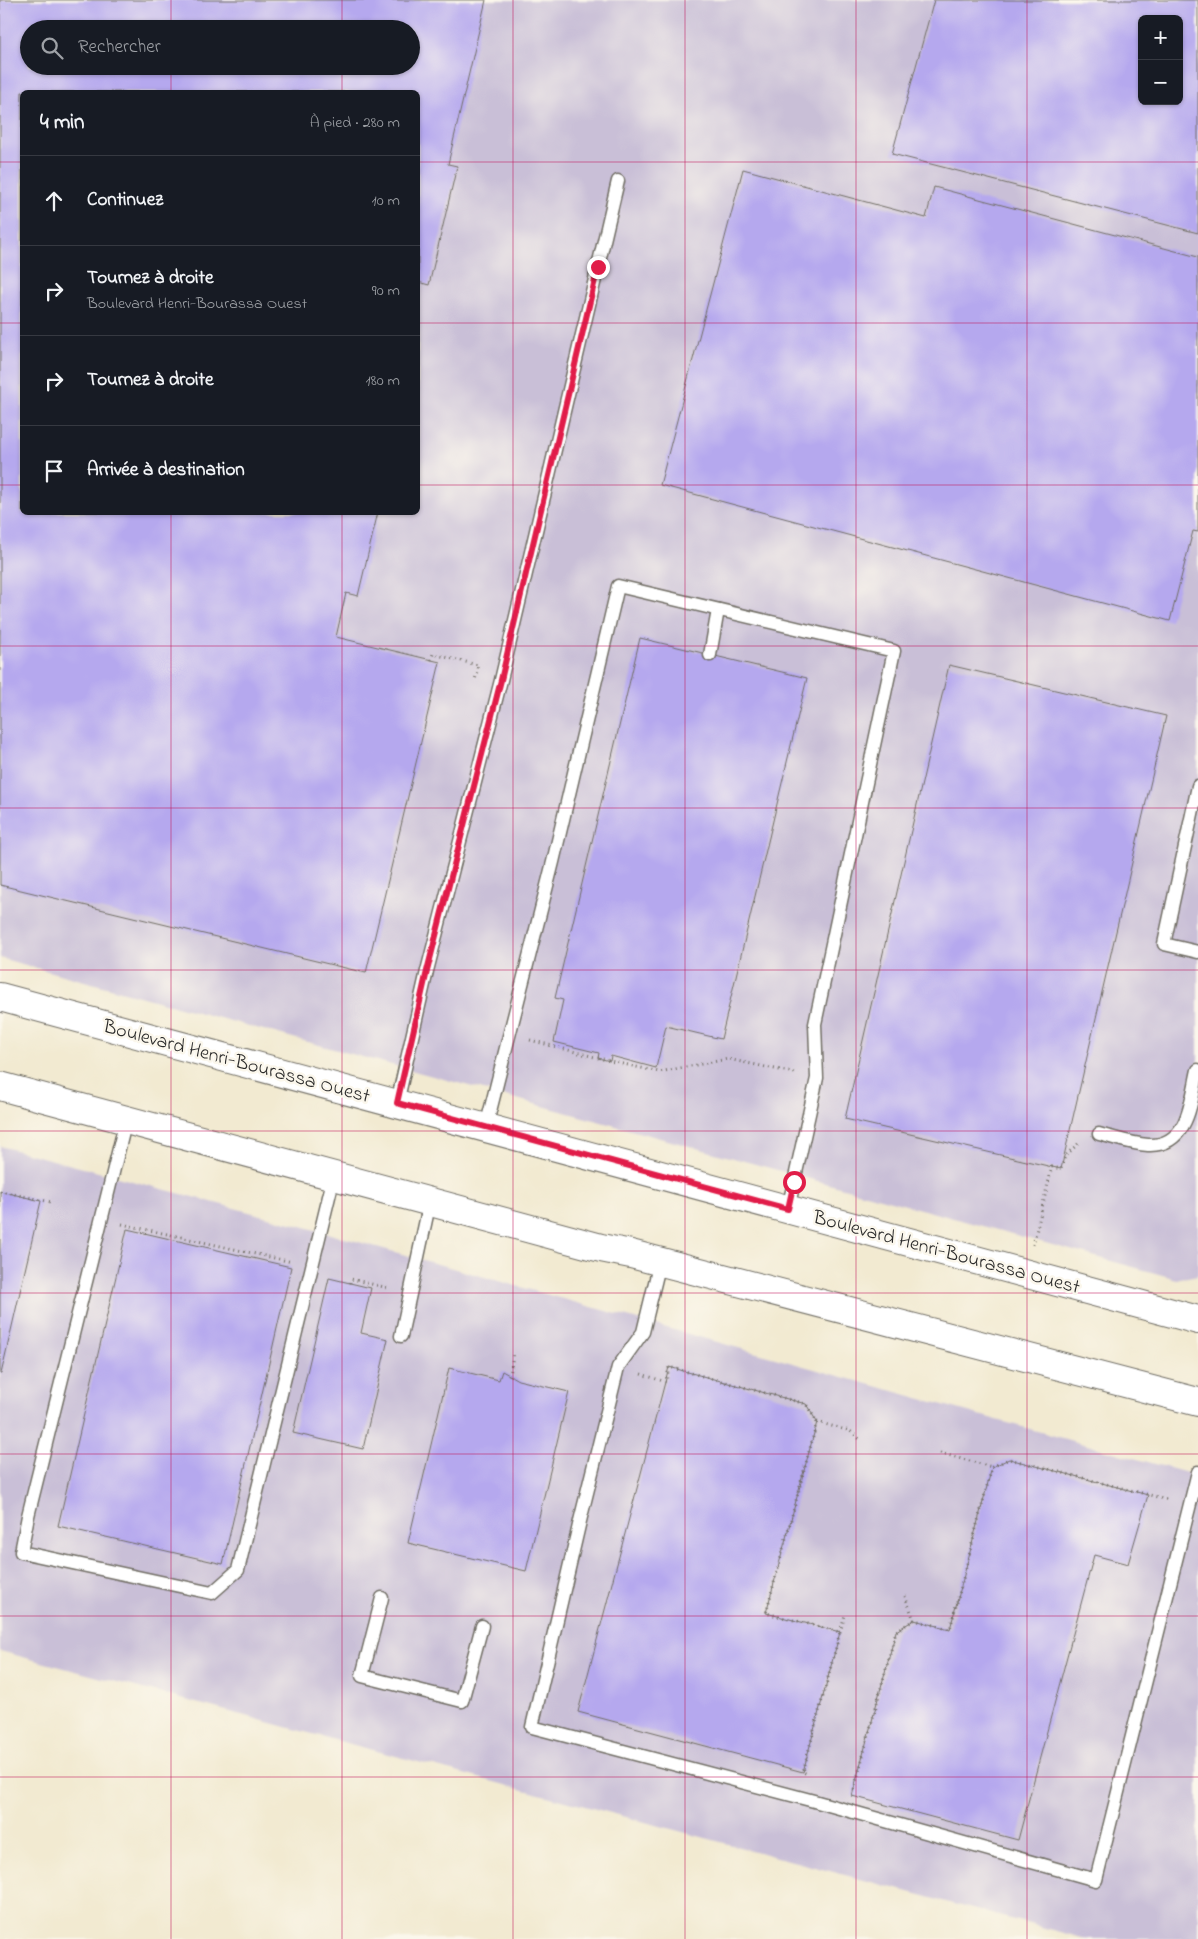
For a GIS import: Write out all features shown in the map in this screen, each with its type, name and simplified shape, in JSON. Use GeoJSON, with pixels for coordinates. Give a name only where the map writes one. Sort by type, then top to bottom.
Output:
{"type":"FeatureCollection","features":[{"type":"Feature","properties":{"kind":"main road","name":"Boulevard Henri-Bourassa Ouest"},"geometry":{"type":"LineString","coordinates":[[0,997],[1198,1320]]}},
{"type":"Feature","properties":{"kind":"main road"},"geometry":{"type":"LineString","coordinates":[[0,1086],[601,1248],[1198,1402]]}},
{"type":"Feature","properties":{"kind":"lane"},"geometry":{"type":"LineString","coordinates":[[397,1103],[427,971],[501,680],[618,181]]}},
{"type":"Feature","properties":{"kind":"lane"},"geometry":{"type":"LineString","coordinates":[[486,1127],[553,862],[618,586],[894,651],[815,1024],[817,1078],[788,1209]]}},
{"type":"Feature","properties":{"kind":"lane"},"geometry":{"type":"LineString","coordinates":[[710,655],[718,610]]}},
{"type":"Feature","properties":{"kind":"lane"},"geometry":{"type":"LineString","coordinates":[[1198,786],[1164,944],[1198,952]]}},
{"type":"Feature","properties":{"kind":"lane"},"geometry":{"type":"LineString","coordinates":[[1099,1134],[1147,1145],[1160,1145],[1171,1141],[1182,1130],[1188,1114],[1198,1070]]}},
{"type":"Feature","properties":{"kind":"lane"},"geometry":{"type":"LineString","coordinates":[[126,1120],[28,1516],[21,1552],[212,1593],[238,1570],[334,1176]]}},
{"type":"Feature","properties":{"kind":"lane"},"geometry":{"type":"LineString","coordinates":[[401,1336],[430,1201]]}},
{"type":"Feature","properties":{"kind":"lane"},"geometry":{"type":"LineString","coordinates":[[660,1262],[643,1332],[618,1367],[532,1727],[814,1801],[1096,1880],[1198,1472]]}},
{"type":"Feature","properties":{"kind":"lane"},"geometry":{"type":"LineString","coordinates":[[382,1598],[362,1676],[462,1701],[482,1626]]}},
{"type":"Feature","properties":{"kind":"path"},"geometry":{"type":"LineString","coordinates":[[432,660],[433,654],[478,665]]}},
{"type":"Feature","properties":{"kind":"path"},"geometry":{"type":"LineString","coordinates":[[543,1044],[659,1072],[728,1059],[817,1078]]}},
{"type":"Feature","properties":{"kind":"path"},"geometry":{"type":"LineString","coordinates":[[1032,1248],[1052,1167],[1061,1169],[1064,1156],[1079,1143]]}},
{"type":"Feature","properties":{"kind":"path"},"geometry":{"type":"LineString","coordinates":[[0,1191],[51,1202]]}},
{"type":"Feature","properties":{"kind":"path"},"geometry":{"type":"LineString","coordinates":[[125,1224],[156,1234],[294,1262]]}},
{"type":"Feature","properties":{"kind":"path"},"geometry":{"type":"LineString","coordinates":[[350,1283],[351,1280],[372,1284]]}},
{"type":"Feature","properties":{"kind":"path"},"geometry":{"type":"LineString","coordinates":[[510,1376],[513,1355]]}},
{"type":"Feature","properties":{"kind":"path"},"geometry":{"type":"LineString","coordinates":[[666,1382],[669,1367],[806,1404],[817,1422],[850,1431],[861,1440]]}},
{"type":"Feature","properties":{"kind":"path"},"geometry":{"type":"LineString","coordinates":[[817,1422],[766,1613],[840,1632]]}},
{"type":"Feature","properties":{"kind":"path"},"geometry":{"type":"LineString","coordinates":[[940,1453],[992,1467],[1009,1459],[1148,1495]]}},
{"type":"Feature","properties":{"kind":"path"},"geometry":{"type":"LineString","coordinates":[[852,1796],[896,1631],[914,1620],[950,1629],[992,1467]]}},
{"type":"Feature","properties":{"kind":"path"},"geometry":{"type":"LineString","coordinates":[[905,1596],[914,1620]]}},
{"type":"Feature","properties":{"kind":"path"},"geometry":{"type":"LineString","coordinates":[[803,1772],[845,1615]]}},
{"type":"Feature","properties":{"kind":"shaded area"},"geometry":{"type":"Polygon","coordinates":[[[0,0],[1198,0],[1198,1275],[1177,1279],[0,958],[0,0]]]}},
{"type":"Feature","properties":{"kind":"shaded area"},"geometry":{"type":"Polygon","coordinates":[[[0,1146],[287,1222],[1198,1476],[1198,1939],[1086,1939],[0,1651],[0,1146]]]}},
{"type":"Feature","properties":{"kind":"building"},"geometry":{"type":"Polygon","coordinates":[[[0,0],[486,0],[448,164],[457,166],[429,285],[420,283],[420,90],[20,90],[20,515],[377,515],[358,596],[346,593],[336,637],[440,662],[366,973],[0,885],[0,0]]]}},
{"type":"Feature","properties":{"kind":"building"},"geometry":{"type":"Polygon","coordinates":[[[934,0],[1198,0],[1198,233],[892,154],[934,0]]]}},
{"type":"Feature","properties":{"kind":"building"},"geometry":{"type":"Polygon","coordinates":[[[743,169],[926,218],[934,187],[1198,257],[1198,532],[1193,531],[1170,621],[660,485],[743,169]]]}},
{"type":"Feature","properties":{"kind":"building"},"geometry":{"type":"Polygon","coordinates":[[[640,638],[807,678],[721,1039],[666,1026],[656,1068],[611,1056],[610,1061],[598,1058],[599,1053],[554,1042],[563,1000],[555,998],[640,638]]]}},
{"type":"Feature","properties":{"kind":"building"},"geometry":{"type":"Polygon","coordinates":[[[949,665],[1166,716],[1061,1169],[845,1119],[949,665]]]}},
{"type":"Feature","properties":{"kind":"building"},"geometry":{"type":"Polygon","coordinates":[[[0,1191],[41,1201],[1,1374],[0,1374],[0,1191]]]}},
{"type":"Feature","properties":{"kind":"building"},"geometry":{"type":"Polygon","coordinates":[[[127,1229],[291,1267],[223,1564],[58,1526],[127,1229]]]}},
{"type":"Feature","properties":{"kind":"building"},"geometry":{"type":"Polygon","coordinates":[[[329,1278],[371,1288],[361,1333],[388,1339],[363,1449],[293,1433],[329,1278]]]}},
{"type":"Feature","properties":{"kind":"building"},"geometry":{"type":"Polygon","coordinates":[[[669,1367],[806,1404],[817,1422],[766,1613],[840,1632],[803,1772],[578,1712],[669,1367]]]}},
{"type":"Feature","properties":{"kind":"building"},"geometry":{"type":"Polygon","coordinates":[[[449,1368],[499,1380],[502,1371],[518,1380],[569,1392],[526,1571],[408,1543],[449,1368]]]}},
{"type":"Feature","properties":{"kind":"building"},"geometry":{"type":"Polygon","coordinates":[[[1009,1459],[1148,1495],[1128,1564],[1094,1555],[1018,1840],[852,1796],[896,1631],[914,1620],[950,1629],[992,1467],[1009,1459]]]}},
{"type":"Feature","properties":{"kind":"route"},"geometry":{"type":"LineString","coordinates":[[598,267],[501,680],[427,971],[397,1103],[788,1209],[794,1182]]}}]}
